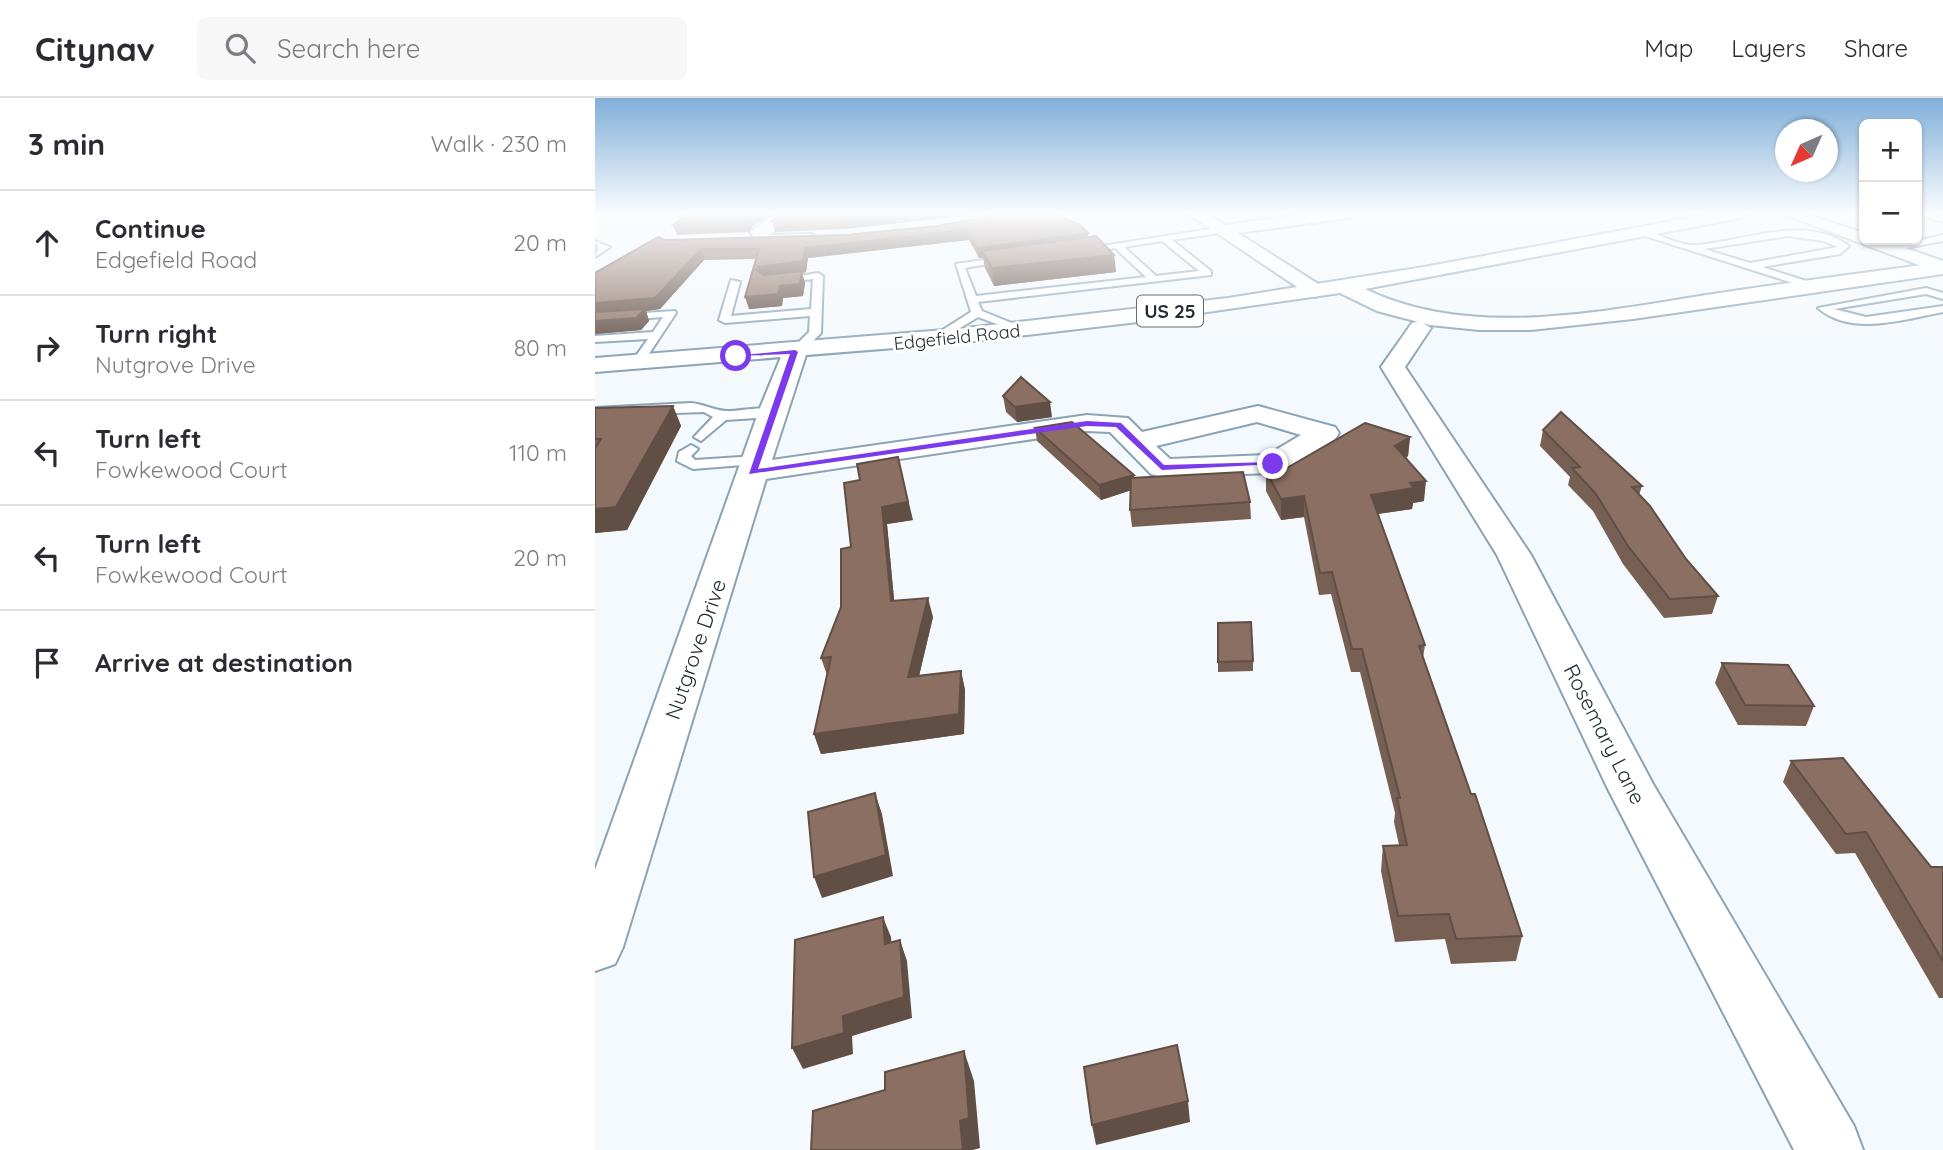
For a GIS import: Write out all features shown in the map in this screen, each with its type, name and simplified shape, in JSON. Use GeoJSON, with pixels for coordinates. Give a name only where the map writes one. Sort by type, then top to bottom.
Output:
{"type":"FeatureCollection","features":[{"type":"Feature","properties":{"kind":"street"},"geometry":{"type":"LineString","coordinates":[[1278,262],[1316,291],[1360,313],[1420,328],[1481,334],[1528,333],[1563,328],[1604,315]]}},
{"type":"Feature","properties":{"kind":"street"},"geometry":{"type":"LineString","coordinates":[[1304,262],[1382,308],[1471,323],[1604,315],[1943,268]]}},
{"type":"Feature","properties":{"kind":"street","name":"US 25"},"geometry":{"type":"LineString","coordinates":[[1316,291],[1472,262]]}},
{"type":"Feature","properties":{"kind":"street","name":"Edgefield Road"},"geometry":{"type":"LineString","coordinates":[[595,365],[933,340],[1316,291]]}},
{"type":"Feature","properties":{"kind":"street","name":"Rosemary Lane"},"geometry":{"type":"LineString","coordinates":[[1420,328],[1393,367],[1446,445],[1514,555],[1631,787],[1830,1150]]}},
{"type":"Feature","properties":{"kind":"street","name":"Nutgrove Drive"},"geometry":{"type":"LineString","coordinates":[[595,947],[771,413],[795,352]]}},
{"type":"Feature","properties":{"kind":"street"},"geometry":{"type":"LineString","coordinates":[[754,466],[1087,423],[1118,424],[1136,442],[1162,468],[1273,464],[1325,433],[1258,414],[1136,442]]}},
{"type":"Feature","properties":{"kind":"lane"},"geometry":{"type":"LineString","coordinates":[[977,313],[959,266],[988,262]]}},
{"type":"Feature","properties":{"kind":"lane"},"geometry":{"type":"LineString","coordinates":[[1136,262],[1154,279]]}},
{"type":"Feature","properties":{"kind":"lane"},"geometry":{"type":"LineString","coordinates":[[973,299],[1208,273],[1194,262]]}},
{"type":"Feature","properties":{"kind":"lane"},"geometry":{"type":"LineString","coordinates":[[1739,262],[1812,286]]}},
{"type":"Feature","properties":{"kind":"lane"},"geometry":{"type":"LineString","coordinates":[[1751,266],[1774,262]]}},
{"type":"Feature","properties":{"kind":"lane"},"geometry":{"type":"LineString","coordinates":[[767,281],[818,275],[815,333],[795,352]]}},
{"type":"Feature","properties":{"kind":"lane"},"geometry":{"type":"LineString","coordinates":[[735,282],[725,320],[816,312]]}},
{"type":"Feature","properties":{"kind":"lane"},"geometry":{"type":"LineString","coordinates":[[1943,296],[1926,291],[1823,308],[1847,318],[1868,321],[1943,309]]}},
{"type":"Feature","properties":{"kind":"lane"},"geometry":{"type":"LineString","coordinates":[[595,318],[628,319],[671,313],[637,363]]}},
{"type":"Feature","properties":{"kind":"lane"},"geometry":{"type":"LineString","coordinates":[[977,313],[1023,330]]}},
{"type":"Feature","properties":{"kind":"lane"},"geometry":{"type":"LineString","coordinates":[[933,340],[977,313]]}},
{"type":"Feature","properties":{"kind":"lane"},"geometry":{"type":"LineString","coordinates":[[595,339],[656,335]]}},
{"type":"Feature","properties":{"kind":"lane"},"geometry":{"type":"LineString","coordinates":[[595,412],[691,407],[707,408],[722,416],[771,413]]}},
{"type":"Feature","properties":{"kind":"lane"},"geometry":{"type":"LineString","coordinates":[[722,416],[684,455],[684,461],[693,465],[754,466]]}},
{"type":"Feature","properties":{"kind":"building"},"geometry":{"type":"Polygon","coordinates":[[[614,262],[689,262],[655,298],[595,303],[595,273],[614,262]]]}},
{"type":"Feature","properties":{"kind":"building"},"geometry":{"type":"Polygon","coordinates":[[[755,262],[795,262],[758,267],[756,270],[764,275],[802,271],[800,284],[780,286],[778,294],[745,297],[755,262]]]}},
{"type":"Feature","properties":{"kind":"building"},"geometry":{"type":"Polygon","coordinates":[[[989,262],[1047,262],[992,268],[989,262]]]}},
{"type":"Feature","properties":{"kind":"building"},"geometry":{"type":"Polygon","coordinates":[[[645,309],[636,318],[595,321],[595,312],[645,309]]]}},
{"type":"Feature","properties":{"kind":"building"},"geometry":{"type":"Polygon","coordinates":[[[1021,377],[1050,402],[1015,407],[1003,396],[1021,377]]]}},
{"type":"Feature","properties":{"kind":"building"},"geometry":{"type":"Polygon","coordinates":[[[673,406],[616,507],[595,509],[595,448],[601,439],[595,439],[595,408],[673,406]]]}},
{"type":"Feature","properties":{"kind":"building"},"geometry":{"type":"Polygon","coordinates":[[[1561,412],[1642,486],[1632,487],[1650,506],[1686,559],[1718,596],[1670,599],[1628,546],[1596,494],[1572,468],[1580,467],[1543,430],[1561,412]]]}},
{"type":"Feature","properties":{"kind":"building"},"geometry":{"type":"Polygon","coordinates":[[[1072,422],[1134,475],[1099,485],[1035,428],[1072,422]]]}},
{"type":"Feature","properties":{"kind":"building"},"geometry":{"type":"Polygon","coordinates":[[[1365,423],[1410,437],[1395,446],[1426,481],[1410,483],[1414,488],[1371,495],[1425,645],[1419,646],[1471,794],[1475,794],[1522,936],[1456,939],[1449,914],[1398,916],[1383,846],[1407,845],[1397,798],[1400,798],[1362,649],[1352,649],[1332,572],[1320,573],[1304,496],[1281,499],[1266,471],[1285,469],[1365,423]]]}},
{"type":"Feature","properties":{"kind":"building"},"geometry":{"type":"Polygon","coordinates":[[[898,457],[908,502],[882,507],[891,601],[928,598],[908,677],[961,671],[959,714],[814,734],[831,657],[821,658],[841,607],[841,549],[851,547],[844,483],[860,480],[857,464],[898,457]]]}},
{"type":"Feature","properties":{"kind":"building"},"geometry":{"type":"Polygon","coordinates":[[[1243,472],[1250,502],[1130,510],[1131,478],[1243,472]]]}},
{"type":"Feature","properties":{"kind":"building"},"geometry":{"type":"Polygon","coordinates":[[[1251,622],[1253,661],[1218,662],[1218,623],[1251,622]]]}},
{"type":"Feature","properties":{"kind":"building"},"geometry":{"type":"Polygon","coordinates":[[[1722,663],[1788,665],[1814,706],[1745,705],[1722,663]]]}},
{"type":"Feature","properties":{"kind":"building"},"geometry":{"type":"Polygon","coordinates":[[[1843,758],[1931,867],[1943,867],[1943,961],[1866,832],[1846,834],[1791,761],[1843,758]]]}},
{"type":"Feature","properties":{"kind":"building"},"geometry":{"type":"Polygon","coordinates":[[[875,793],[886,855],[814,877],[808,812],[875,793]]]}},
{"type":"Feature","properties":{"kind":"building"},"geometry":{"type":"Polygon","coordinates":[[[883,917],[885,944],[900,940],[904,997],[843,1016],[844,1033],[792,1048],[795,940],[883,917]]]}},
{"type":"Feature","properties":{"kind":"building"},"geometry":{"type":"Polygon","coordinates":[[[1177,1045],[1188,1101],[1092,1125],[1084,1067],[1177,1045]]]}},
{"type":"Feature","properties":{"kind":"building"},"geometry":{"type":"Polygon","coordinates":[[[964,1051],[969,1118],[960,1121],[963,1150],[811,1150],[813,1111],[885,1090],[885,1072],[964,1051]]]}},
{"type":"Feature","properties":{"kind":"route"},"geometry":{"type":"LineString","coordinates":[[736,356],[795,352],[752,472],[1087,423],[1118,424],[1162,468],[1273,464]]}}]}
